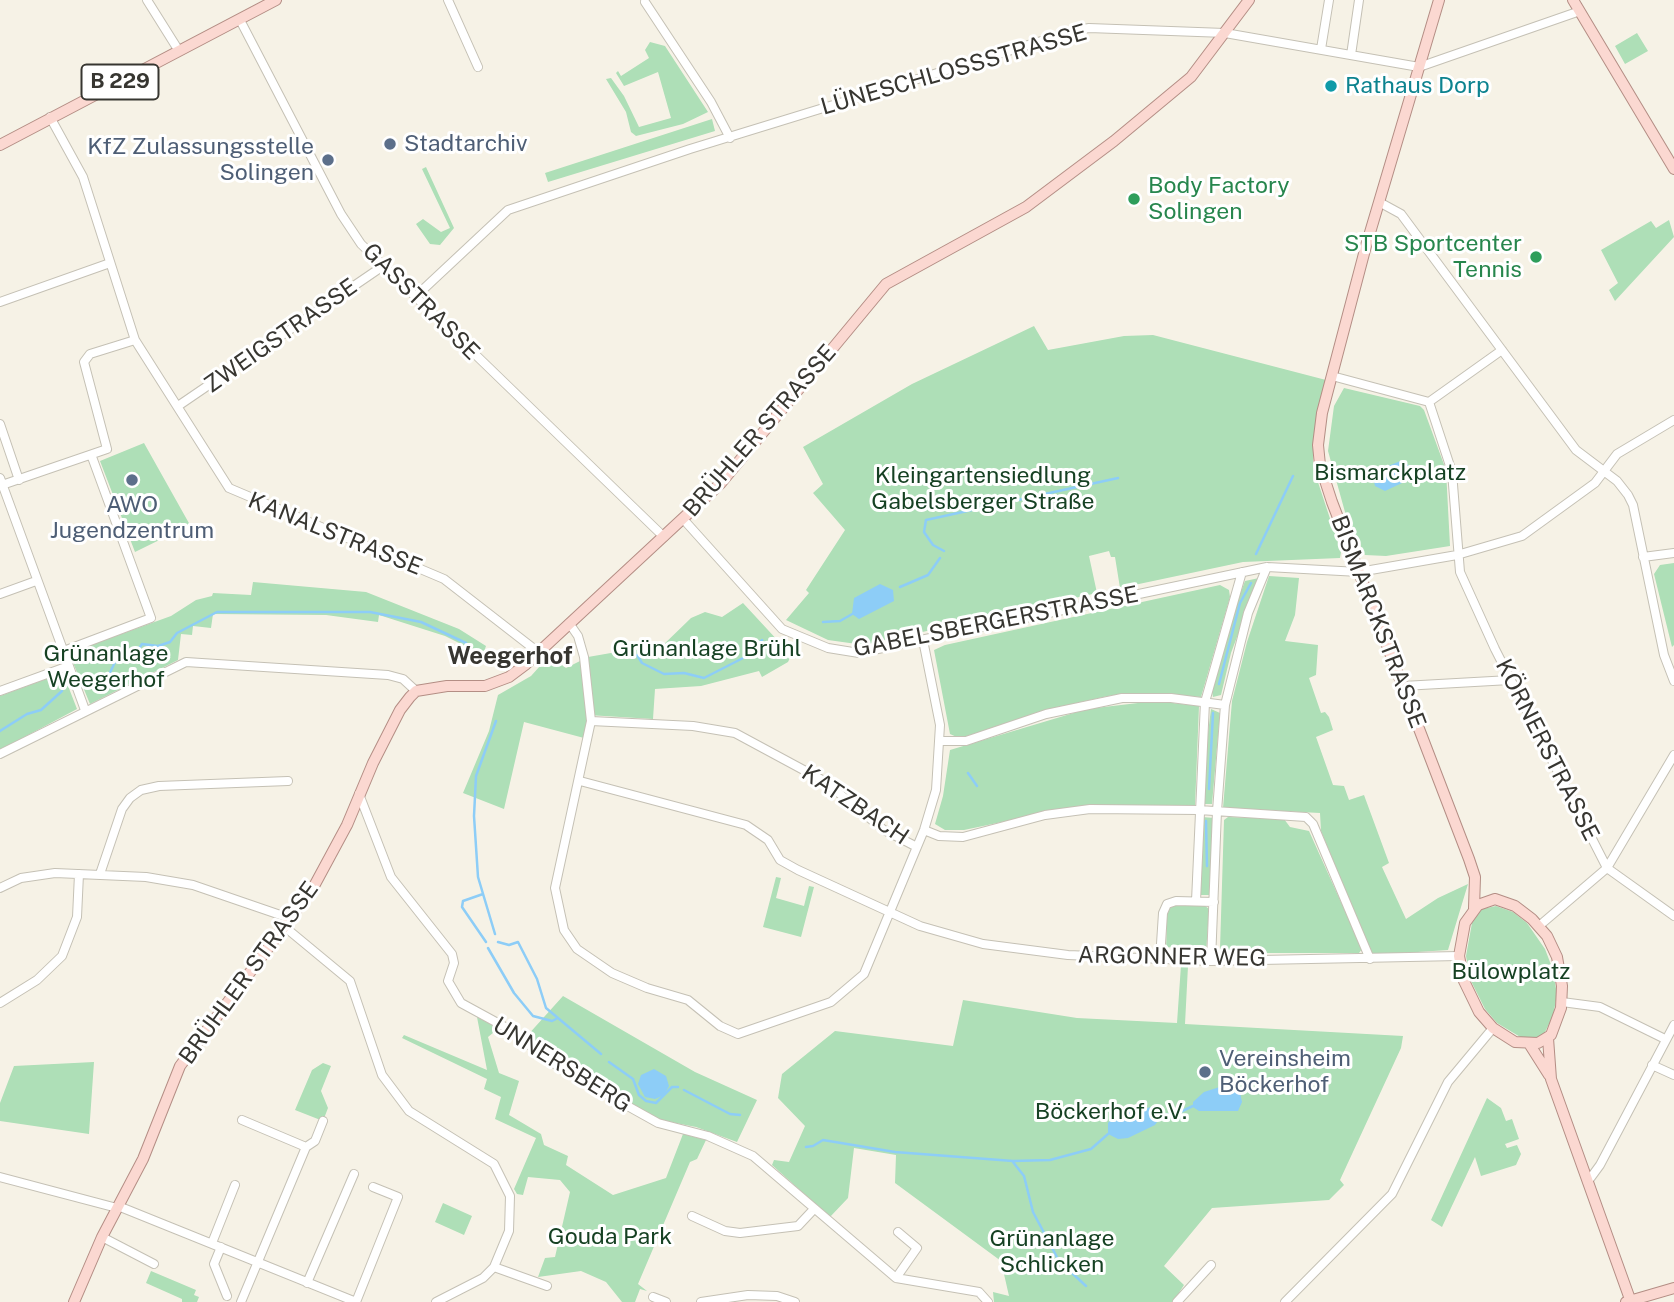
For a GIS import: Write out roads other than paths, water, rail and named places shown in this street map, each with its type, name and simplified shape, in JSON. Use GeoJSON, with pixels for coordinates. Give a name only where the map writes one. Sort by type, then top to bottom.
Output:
{"type":"FeatureCollection","features":[{"type":"Feature","properties":{"kind":"main road","name":"B 229"},"geometry":{"type":"LineString","coordinates":[[0,145],[275,0]]}},
{"type":"Feature","properties":{"kind":"main road","name":"BRÜHLER STRASSE"},"geometry":{"type":"LineString","coordinates":[[74,1302],[102,1237],[143,1158],[180,1066],[289,923],[318,880],[347,825],[400,710],[416,691],[485,686],[500,682],[538,652],[721,483],[886,284],[1012,216],[1114,141],[1191,77],[1249,0]]}},
{"type":"Feature","properties":{"kind":"main road","name":"BISMARCKSTRASSE"},"geometry":{"type":"LineString","coordinates":[[1439,0],[1378,202],[1332,376],[1319,429],[1320,465],[1475,877],[1495,899]]}},
{"type":"Feature","properties":{"kind":"main road"},"geometry":{"type":"LineString","coordinates":[[1573,0],[1674,169]]}},
{"type":"Feature","properties":{"kind":"main road","name":"BISMARCKSTRASSE"},"geometry":{"type":"LineString","coordinates":[[1474,908],[1475,877]]}},
{"type":"Feature","properties":{"kind":"main road"},"geometry":{"type":"LineString","coordinates":[[1548,1038],[1530,1045],[1515,1042],[1493,1028],[1472,1000],[1460,956],[1462,933],[1474,908],[1495,899],[1521,910],[1539,926],[1557,957],[1562,1002],[1557,1022],[1548,1038],[1551,1079]]}},
{"type":"Feature","properties":{"kind":"main road"},"geometry":{"type":"LineString","coordinates":[[1530,1045],[1551,1079],[1629,1302],[1674,1288]]}},
{"type":"Feature","properties":{"kind":"street"},"geometry":{"type":"LineString","coordinates":[[147,0],[179,51]]}},
{"type":"Feature","properties":{"kind":"street"},"geometry":{"type":"LineString","coordinates":[[448,0],[478,67]]}},
{"type":"Feature","properties":{"kind":"street"},"geometry":{"type":"LineString","coordinates":[[1321,49],[1329,0]]}},
{"type":"Feature","properties":{"kind":"street"},"geometry":{"type":"LineString","coordinates":[[1352,55],[1359,0]]}},
{"type":"Feature","properties":{"kind":"street"},"geometry":{"type":"LineString","coordinates":[[645,2],[710,102],[730,138]]}},
{"type":"Feature","properties":{"kind":"street"},"geometry":{"type":"LineString","coordinates":[[1419,67],[1580,11]]}},
{"type":"Feature","properties":{"kind":"street","name":"GASSTRASSE"},"geometry":{"type":"LineString","coordinates":[[240,20],[350,229],[383,266],[664,537]]}},
{"type":"Feature","properties":{"kind":"street","name":"LÜNESCHLOSSSTRASSE"},"geometry":{"type":"LineString","coordinates":[[415,297],[508,209],[1084,29],[1225,33],[1419,67]]}},
{"type":"Feature","properties":{"kind":"street","name":"KANALSTRASSE"},"geometry":{"type":"LineString","coordinates":[[50,117],[83,177],[135,340],[225,484],[233,492],[444,579],[538,652]]}},
{"type":"Feature","properties":{"kind":"street"},"geometry":{"type":"LineString","coordinates":[[1378,202],[1399,211],[1569,442],[1617,481],[1631,500],[1664,655],[1674,681]]}},
{"type":"Feature","properties":{"kind":"street"},"geometry":{"type":"LineString","coordinates":[[0,302],[110,263]]}},
{"type":"Feature","properties":{"kind":"street","name":"ZWEIGSTRASSE"},"geometry":{"type":"LineString","coordinates":[[178,406],[383,266]]}},
{"type":"Feature","properties":{"kind":"street"},"geometry":{"type":"LineString","coordinates":[[85,710],[66,667],[1,482],[19,480],[92,457],[107,449],[84,364],[85,359],[90,354],[135,340]]}},
{"type":"Feature","properties":{"kind":"street"},"geometry":{"type":"LineString","coordinates":[[1429,402],[1502,350]]}},
{"type":"Feature","properties":{"kind":"street"},"geometry":{"type":"LineString","coordinates":[[1332,376],[1429,402]]}},
{"type":"Feature","properties":{"kind":"street"},"geometry":{"type":"LineString","coordinates":[[1429,402],[1452,472],[1457,555]]}},
{"type":"Feature","properties":{"kind":"street","name":"GABELSBERGERSTRASSE"},"geometry":{"type":"LineString","coordinates":[[684,520],[766,613],[791,635],[853,653],[1242,572],[1267,568],[1359,572],[1457,555],[1522,536],[1595,482],[1617,453],[1674,420]]}},
{"type":"Feature","properties":{"kind":"street"},"geometry":{"type":"LineString","coordinates":[[0,424],[19,480]]}},
{"type":"Feature","properties":{"kind":"street"},"geometry":{"type":"LineString","coordinates":[[61,652],[151,618],[92,457]]}},
{"type":"Feature","properties":{"kind":"street"},"geometry":{"type":"LineString","coordinates":[[1643,557],[1674,554]]}},
{"type":"Feature","properties":{"kind":"street","name":"KÖRNERSTRASSE"},"geometry":{"type":"LineString","coordinates":[[1457,555],[1460,572],[1510,680],[1607,868],[1674,916]]}},
{"type":"Feature","properties":{"kind":"street"},"geometry":{"type":"LineString","coordinates":[[1211,961],[1217,811],[1225,705],[1248,613],[1267,568]]}},
{"type":"Feature","properties":{"kind":"street"},"geometry":{"type":"LineString","coordinates":[[1196,901],[1206,702],[1242,572]]}},
{"type":"Feature","properties":{"kind":"street"},"geometry":{"type":"LineString","coordinates":[[0,594],[36,581]]}},
{"type":"Feature","properties":{"kind":"street"},"geometry":{"type":"LineString","coordinates":[[569,623],[578,636],[584,657],[592,721],[555,888],[562,926],[577,949],[627,980],[688,1000],[720,1026],[738,1034],[831,1002],[864,974],[924,830],[936,790],[941,741],[923,640]]}},
{"type":"Feature","properties":{"kind":"street"},"geometry":{"type":"LineString","coordinates":[[0,754],[186,662],[388,675],[403,679],[416,691]]}},
{"type":"Feature","properties":{"kind":"street"},"geometry":{"type":"LineString","coordinates":[[0,691],[66,667]]}},
{"type":"Feature","properties":{"kind":"street"},"geometry":{"type":"LineString","coordinates":[[1403,686],[1510,680]]}},
{"type":"Feature","properties":{"kind":"street"},"geometry":{"type":"LineString","coordinates":[[941,741],[966,741],[1045,714],[1122,698],[1171,698],[1225,705]]}},
{"type":"Feature","properties":{"kind":"street","name":"KATZBACH"},"geometry":{"type":"LineString","coordinates":[[592,721],[693,726],[736,733],[824,781],[884,830],[917,847]]}},
{"type":"Feature","properties":{"kind":"street"},"geometry":{"type":"LineString","coordinates":[[1539,926],[1607,868],[1674,755]]}},
{"type":"Feature","properties":{"kind":"street"},"geometry":{"type":"LineString","coordinates":[[100,874],[122,809],[130,798],[141,790],[161,785],[288,781]]}},
{"type":"Feature","properties":{"kind":"street","name":"ARGONNER WEG"},"geometry":{"type":"LineString","coordinates":[[580,781],[750,826],[768,840],[780,860],[890,914],[935,932],[983,944],[1068,955],[1211,961],[1460,956]]}},
{"type":"Feature","properties":{"kind":"street","name":"UNNERSBERG"},"geometry":{"type":"LineString","coordinates":[[359,794],[391,877],[452,954],[454,963],[448,981],[461,1003],[505,1027],[563,1070],[658,1123],[708,1136],[752,1156],[896,1278]]}},
{"type":"Feature","properties":{"kind":"street"},"geometry":{"type":"LineString","coordinates":[[924,830],[951,838],[1067,811],[1131,808],[1217,811],[1309,819],[1370,959]]}},
{"type":"Feature","properties":{"kind":"street"},"geometry":{"type":"LineString","coordinates":[[0,888],[37,874],[100,874],[193,885],[289,923],[350,981],[382,1075],[409,1111],[494,1164],[510,1196],[512,1212],[509,1231],[494,1267],[483,1278],[436,1302]]}},
{"type":"Feature","properties":{"kind":"street"},"geometry":{"type":"LineString","coordinates":[[0,1003],[37,980],[62,956],[75,928],[79,874]]}},
{"type":"Feature","properties":{"kind":"street"},"geometry":{"type":"LineString","coordinates":[[1160,959],[1166,905],[1172,901],[1214,902]]}},
{"type":"Feature","properties":{"kind":"street"},"geometry":{"type":"LineString","coordinates":[[1562,1002],[1600,1007],[1665,1039]]}},
{"type":"Feature","properties":{"kind":"street"},"geometry":{"type":"LineString","coordinates":[[1588,1180],[1600,1166],[1674,1025]]}},
{"type":"Feature","properties":{"kind":"street"},"geometry":{"type":"LineString","coordinates":[[1285,1302],[1392,1194],[1448,1082],[1493,1028]]}},
{"type":"Feature","properties":{"kind":"street"},"geometry":{"type":"LineString","coordinates":[[1652,1065],[1674,1075]]}},
{"type":"Feature","properties":{"kind":"street"},"geometry":{"type":"LineString","coordinates":[[242,1120],[306,1147]]}},
{"type":"Feature","properties":{"kind":"street"},"geometry":{"type":"LineString","coordinates":[[241,1302],[306,1147],[315,1141],[323,1121]]}},
{"type":"Feature","properties":{"kind":"street"},"geometry":{"type":"LineString","coordinates":[[307,1283],[354,1174]]}},
{"type":"Feature","properties":{"kind":"street"},"geometry":{"type":"LineString","coordinates":[[0,1177],[118,1207],[356,1302],[398,1197],[373,1186]]}},
{"type":"Feature","properties":{"kind":"street"},"geometry":{"type":"LineString","coordinates":[[212,1243],[236,1185]]}},
{"type":"Feature","properties":{"kind":"street"},"geometry":{"type":"LineString","coordinates":[[692,1216],[724,1231],[740,1233],[798,1226],[814,1209]]}},
{"type":"Feature","properties":{"kind":"street"},"geometry":{"type":"LineString","coordinates":[[898,1232],[917,1248],[896,1278],[975,1291],[986,1296],[988,1302]]}},
{"type":"Feature","properties":{"kind":"street"},"geometry":{"type":"LineString","coordinates":[[102,1237],[154,1264]]}},
{"type":"Feature","properties":{"kind":"street"},"geometry":{"type":"LineString","coordinates":[[222,1247],[214,1264],[227,1296]]}},
{"type":"Feature","properties":{"kind":"street"},"geometry":{"type":"LineString","coordinates":[[1177,1302],[1210,1265]]}},
{"type":"Feature","properties":{"kind":"street"},"geometry":{"type":"LineString","coordinates":[[494,1267],[547,1286]]}},
{"type":"Feature","properties":{"kind":"street"},"geometry":{"type":"LineString","coordinates":[[701,1302],[741,1295],[769,1295],[795,1302]]}},
{"type":"Feature","properties":{"kind":"street"},"geometry":{"type":"LineString","coordinates":[[653,1297],[666,1302]]}},
{"type":"Feature","properties":{"kind":"water"},"geometry":{"type":"Polygon","coordinates":[[[1403,460],[1410,467],[1402,483],[1385,491],[1375,486],[1373,478],[1378,470],[1403,460]]]}},
{"type":"Feature","properties":{"kind":"water"},"geometry":{"type":"Polygon","coordinates":[[[880,584],[893,590],[894,601],[859,619],[852,614],[854,598],[880,584]]]}},
{"type":"Feature","properties":{"kind":"water"},"geometry":{"type":"Polygon","coordinates":[[[654,1069],[666,1076],[669,1086],[664,1095],[655,1099],[645,1097],[638,1084],[641,1075],[654,1069]]]}},
{"type":"Feature","properties":{"kind":"water"},"geometry":{"type":"Polygon","coordinates":[[[1229,1084],[1240,1092],[1242,1102],[1238,1111],[1199,1111],[1193,1107],[1193,1102],[1204,1092],[1229,1084]]]}},
{"type":"Feature","properties":{"kind":"water"},"geometry":{"type":"Polygon","coordinates":[[[1151,1107],[1158,1109],[1162,1115],[1155,1125],[1128,1138],[1118,1139],[1108,1134],[1108,1123],[1114,1116],[1151,1107]]]}},
{"type":"Feature","properties":{"kind":"waterway"},"geometry":{"type":"LineString","coordinates":[[1256,554],[1293,476]]}},
{"type":"Feature","properties":{"kind":"waterway"},"geometry":{"type":"LineString","coordinates":[[944,551],[933,545],[924,532],[926,520],[1118,478]]}},
{"type":"Feature","properties":{"kind":"waterway"},"geometry":{"type":"LineString","coordinates":[[900,587],[928,575],[940,558]]}},
{"type":"Feature","properties":{"kind":"waterway"},"geometry":{"type":"LineString","coordinates":[[1219,684],[1240,603],[1251,583]]}},
{"type":"Feature","properties":{"kind":"waterway"},"geometry":{"type":"LineString","coordinates":[[90,682],[107,679],[116,660],[132,659],[142,644],[158,646],[170,642],[177,633],[217,612],[370,612],[421,622],[466,643]]}},
{"type":"Feature","properties":{"kind":"waterway"},"geometry":{"type":"LineString","coordinates":[[823,622],[840,621],[854,613]]}},
{"type":"Feature","properties":{"kind":"waterway"},"geometry":{"type":"LineString","coordinates":[[637,655],[642,663],[664,674],[684,673],[704,678],[747,656],[762,640]]}},
{"type":"Feature","properties":{"kind":"waterway"},"geometry":{"type":"LineString","coordinates":[[0,731],[27,714],[41,710],[62,691]]}},
{"type":"Feature","properties":{"kind":"waterway"},"geometry":{"type":"LineString","coordinates":[[1209,789],[1213,713]]}},
{"type":"Feature","properties":{"kind":"waterway"},"geometry":{"type":"LineString","coordinates":[[495,934],[478,877],[474,816],[476,776],[496,721]]}},
{"type":"Feature","properties":{"kind":"waterway"},"geometry":{"type":"LineString","coordinates":[[968,773],[977,786]]}},
{"type":"Feature","properties":{"kind":"waterway"},"geometry":{"type":"LineString","coordinates":[[1206,821],[1207,866]]}},
{"type":"Feature","properties":{"kind":"waterway"},"geometry":{"type":"LineString","coordinates":[[483,894],[463,901],[462,907],[486,942]]}},
{"type":"Feature","properties":{"kind":"waterway"},"geometry":{"type":"LineString","coordinates":[[498,942],[509,945],[518,942],[537,979],[546,1008],[601,1054]]}},
{"type":"Feature","properties":{"kind":"waterway"},"geometry":{"type":"LineString","coordinates":[[488,948],[514,993],[533,1016],[552,1021],[556,1019]]}},
{"type":"Feature","properties":{"kind":"waterway"},"geometry":{"type":"LineString","coordinates":[[609,1062],[633,1079],[639,1095],[646,1101],[656,1103],[672,1087],[678,1087]]}},
{"type":"Feature","properties":{"kind":"waterway"},"geometry":{"type":"LineString","coordinates":[[684,1090],[730,1114],[740,1115]]}},
{"type":"Feature","properties":{"kind":"waterway"},"geometry":{"type":"LineString","coordinates":[[1162,1115],[1176,1114],[1193,1106]]}},
{"type":"Feature","properties":{"kind":"waterway"},"geometry":{"type":"LineString","coordinates":[[806,1147],[823,1140],[895,1152],[1013,1161],[1050,1160],[1091,1149],[1108,1134]]}},
{"type":"Feature","properties":{"kind":"waterway"},"geometry":{"type":"LineString","coordinates":[[1013,1162],[1024,1176],[1033,1212],[1059,1261],[1086,1286]]}},
{"type":"Feature","properties":{"kind":"place","name":"Rathaus Dorp"},"geometry":{"type":"Point","coordinates":[1331,86]}},
{"type":"Feature","properties":{"kind":"place","name":"Stadtarchiv"},"geometry":{"type":"Point","coordinates":[390,144]}},
{"type":"Feature","properties":{"kind":"place","name":"KfZ Zulassungsstelle Solingen"},"geometry":{"type":"Point","coordinates":[328,160]}},
{"type":"Feature","properties":{"kind":"place","name":"Body Factory Solingen"},"geometry":{"type":"Point","coordinates":[1134,199]}},
{"type":"Feature","properties":{"kind":"place","name":"STB Sportcenter Tennis"},"geometry":{"type":"Point","coordinates":[1536,257]}},
{"type":"Feature","properties":{"kind":"place","name":"AWO Jugendzentrum"},"geometry":{"type":"Point","coordinates":[132,480]}},
{"type":"Feature","properties":{"kind":"place","name":"Vereinsheim Böckerhof"},"geometry":{"type":"Point","coordinates":[1205,1072]}},
{"type":"Feature","properties":{"kind":"district","name":"Weegerhof"},"geometry":{"type":"Point","coordinates":[510,657]}},
{"type":"Feature","properties":{"kind":"park label","name":"Bismarckplatz"},"geometry":{"type":"Point","coordinates":[1390,473]}},
{"type":"Feature","properties":{"kind":"park label","name":"Kleingartensiedlung Gabelsberger Straße"},"geometry":{"type":"Point","coordinates":[983,489]}},
{"type":"Feature","properties":{"kind":"park label","name":"Grünanlage Brühl"},"geometry":{"type":"Point","coordinates":[707,649]}},
{"type":"Feature","properties":{"kind":"park label","name":"Grünanlage Weegerhof"},"geometry":{"type":"Point","coordinates":[106,667]}},
{"type":"Feature","properties":{"kind":"park label","name":"Bülowplatz"},"geometry":{"type":"Point","coordinates":[1511,972]}},
{"type":"Feature","properties":{"kind":"park label","name":"Böckerhof e.V."},"geometry":{"type":"Point","coordinates":[1111,1112]}},
{"type":"Feature","properties":{"kind":"park label","name":"Gouda Park"},"geometry":{"type":"Point","coordinates":[610,1237]}},
{"type":"Feature","properties":{"kind":"park label","name":"Grünanlage Schlicken"},"geometry":{"type":"Point","coordinates":[1052,1252]}}]}
